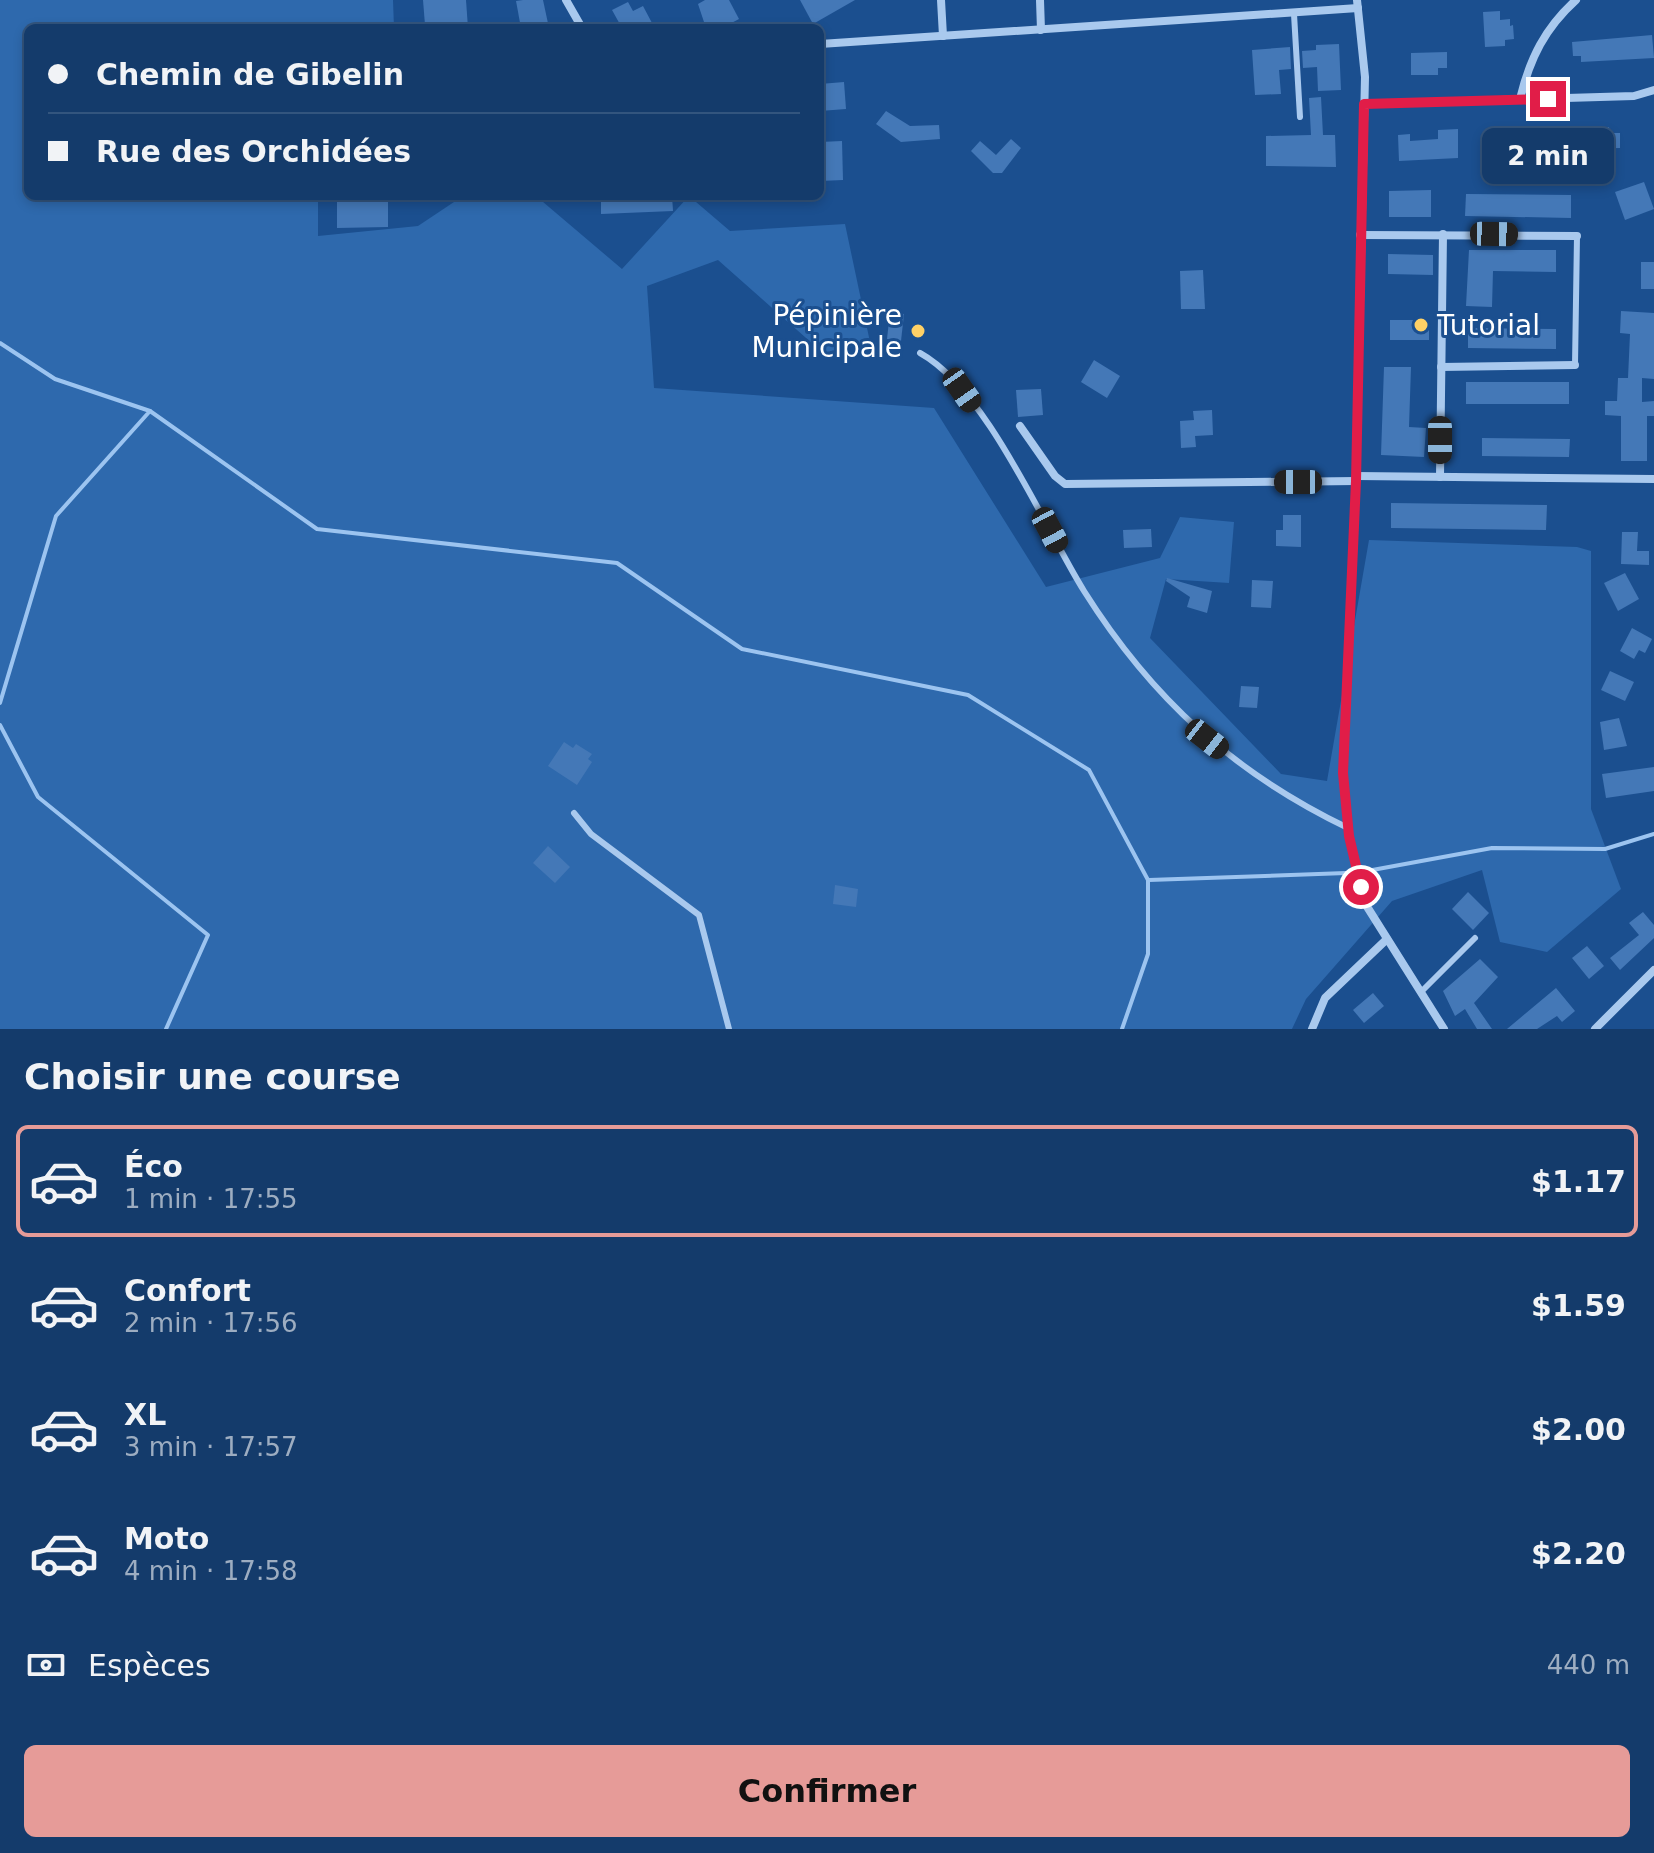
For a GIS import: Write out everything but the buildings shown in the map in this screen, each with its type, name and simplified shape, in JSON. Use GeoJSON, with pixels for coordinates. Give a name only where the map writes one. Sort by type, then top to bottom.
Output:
{"type":"FeatureCollection","features":[{"type":"Feature","properties":{"kind":"street"},"geometry":{"type":"LineString","coordinates":[[566,0],[580,24]]}},
{"type":"Feature","properties":{"kind":"street"},"geometry":{"type":"LineString","coordinates":[[941,0],[943,36]]}},
{"type":"Feature","properties":{"kind":"street"},"geometry":{"type":"LineString","coordinates":[[1040,0],[1041,30]]}},
{"type":"Feature","properties":{"kind":"street"},"geometry":{"type":"LineString","coordinates":[[1520,99],[1538,45],[1555,20],[1576,0]]}},
{"type":"Feature","properties":{"kind":"street"},"geometry":{"type":"LineString","coordinates":[[824,44],[1294,14],[1357,4],[1364,104],[1356,479],[1343,773],[1348,828],[1366,905],[1444,1029]]}},
{"type":"Feature","properties":{"kind":"street"},"geometry":{"type":"LineString","coordinates":[[1364,104],[1634,96],[1654,90]]}},
{"type":"Feature","properties":{"kind":"street"},"geometry":{"type":"LineString","coordinates":[[1440,477],[1443,234]]}},
{"type":"Feature","properties":{"kind":"street"},"geometry":{"type":"LineString","coordinates":[[1360,235],[1577,236]]}},
{"type":"Feature","properties":{"kind":"street"},"geometry":{"type":"LineString","coordinates":[[1441,367],[1575,365]]}},
{"type":"Feature","properties":{"kind":"street"},"geometry":{"type":"LineString","coordinates":[[1020,426],[1055,476],[1065,484],[1440,477],[1654,479]]}},
{"type":"Feature","properties":{"kind":"street"},"geometry":{"type":"LineString","coordinates":[[1312,1029],[1325,998],[1387,939]]}},
{"type":"Feature","properties":{"kind":"street"},"geometry":{"type":"LineString","coordinates":[[1595,1029],[1654,970]]}},
{"type":"Feature","properties":{"kind":"lane"},"geometry":{"type":"LineString","coordinates":[[1294,14],[1300,117]]}},
{"type":"Feature","properties":{"kind":"lane"},"geometry":{"type":"LineString","coordinates":[[1575,365],[1577,236]]}},
{"type":"Feature","properties":{"kind":"lane"},"geometry":{"type":"LineString","coordinates":[[920,353],[939,363],[962,390],[1020,475],[1085,592],[1158,692],[1207,739],[1254,777],[1348,828]]}},
{"type":"Feature","properties":{"kind":"lane"},"geometry":{"type":"LineString","coordinates":[[574,813],[591,834],[699,915],[729,1029]]}},
{"type":"Feature","properties":{"kind":"lane"},"geometry":{"type":"LineString","coordinates":[[1421,992],[1475,938]]}},
{"type":"Feature","properties":{"kind":"shaded area"},"geometry":{"type":"Polygon","coordinates":[[[0,0],[393,0],[394,24],[24,24],[24,200],[318,200],[318,236],[418,226],[457,200],[541,200],[622,269],[685,200],[694,200],[730,231],[845,224],[870,342],[823,353],[718,260],[647,286],[654,388],[934,408],[1046,587],[1160,558],[1180,517],[1234,522],[1229,583],[1166,579],[1150,638],[1281,774],[1327,781],[1369,540],[1577,547],[1591,551],[1591,809],[1621,889],[1547,952],[1500,942],[1482,870],[1392,901],[1306,999],[1292,1029],[0,1029],[0,0]]]}},
{"type":"Feature","properties":{"kind":"waterway"},"geometry":{"type":"LineString","coordinates":[[0,343],[55,379],[150,411],[56,516],[0,703]]}},
{"type":"Feature","properties":{"kind":"waterway"},"geometry":{"type":"LineString","coordinates":[[150,411],[317,529],[617,563],[742,649],[968,695],[1089,770],[1148,880],[1148,954],[1122,1029]]}},
{"type":"Feature","properties":{"kind":"waterway"},"geometry":{"type":"LineString","coordinates":[[0,725],[38,797],[208,935],[166,1029]]}},
{"type":"Feature","properties":{"kind":"waterway"},"geometry":{"type":"LineString","coordinates":[[1367,871],[1492,848],[1605,849],[1654,834]]}},
{"type":"Feature","properties":{"kind":"waterway"},"geometry":{"type":"LineString","coordinates":[[1149,880],[1346,873]]}},
{"type":"Feature","properties":{"kind":"place","name":"Tutorial"},"geometry":{"type":"Point","coordinates":[1421,325]}},
{"type":"Feature","properties":{"kind":"place","name":"Pépinière Municipale"},"geometry":{"type":"Point","coordinates":[918,331]}},
{"type":"Feature","properties":{"kind":"route"},"geometry":{"type":"LineString","coordinates":[[1361,887],[1349,836],[1343,773],[1356,481],[1364,104],[1548,99]]}}]}
